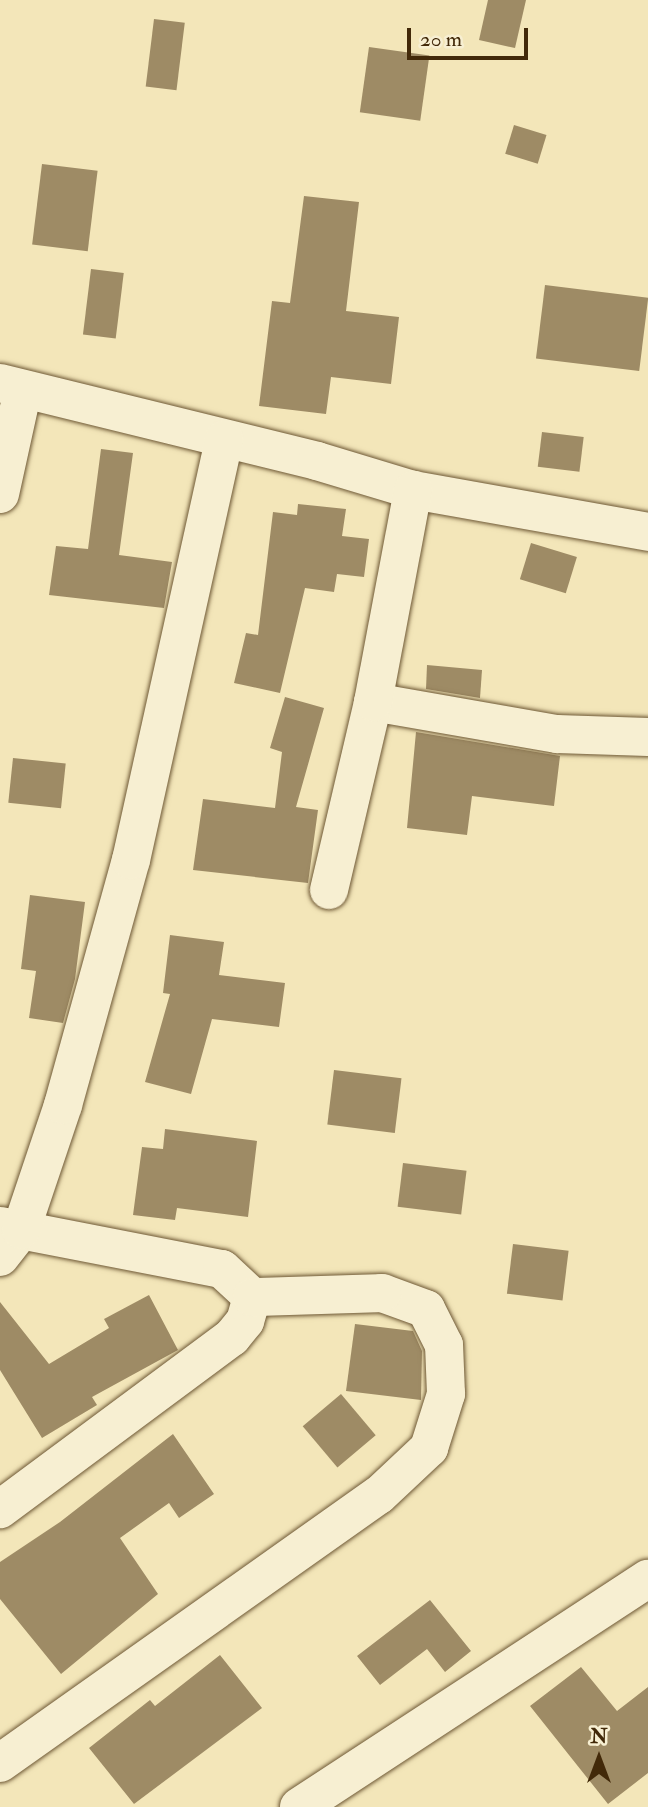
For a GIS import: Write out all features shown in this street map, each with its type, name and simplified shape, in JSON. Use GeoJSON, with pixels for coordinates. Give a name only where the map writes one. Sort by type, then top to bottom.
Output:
{"type":"FeatureCollection","features":[{"type":"Feature","properties":{"kind":"street"},"geometry":{"type":"LineString","coordinates":[[0,494],[11,386],[413,490],[648,532]]}},
{"type":"Feature","properties":{"kind":"street"},"geometry":{"type":"LineString","coordinates":[[0,1763],[379,1494],[429,1448],[446,1394],[444,1345],[426,1308],[382,1293],[252,1297],[222,1269],[7,1238],[63,1105],[131,860],[224,439]]}},
{"type":"Feature","properties":{"kind":"street"},"geometry":{"type":"LineString","coordinates":[[329,890],[373,702],[413,490]]}},
{"type":"Feature","properties":{"kind":"street"},"geometry":{"type":"LineString","coordinates":[[373,702],[557,734],[648,737]]}},
{"type":"Feature","properties":{"kind":"street"},"geometry":{"type":"LineString","coordinates":[[0,1509],[232,1337],[245,1321],[252,1297]]}},
{"type":"Feature","properties":{"kind":"street"},"geometry":{"type":"LineString","coordinates":[[299,1807],[648,1579]]}},
{"type":"Feature","properties":{"kind":"building"},"geometry":{"type":"Polygon","coordinates":[[[488,0],[526,0],[515,48],[479,40],[488,0]]]}},
{"type":"Feature","properties":{"kind":"building"},"geometry":{"type":"Polygon","coordinates":[[[154,19],[185,23],[176,90],[146,86],[154,19]]]}},
{"type":"Feature","properties":{"kind":"building"},"geometry":{"type":"Polygon","coordinates":[[[369,47],[429,55],[420,121],[360,112],[369,47]]]}},
{"type":"Feature","properties":{"kind":"building"},"geometry":{"type":"Polygon","coordinates":[[[514,125],[547,135],[538,164],[505,154],[514,125]]]}},
{"type":"Feature","properties":{"kind":"building"},"geometry":{"type":"Polygon","coordinates":[[[42,164],[98,171],[88,251],[32,244],[42,164]]]}},
{"type":"Feature","properties":{"kind":"building"},"geometry":{"type":"Polygon","coordinates":[[[304,196],[359,202],[346,311],[399,317],[391,384],[331,377],[326,414],[259,406],[272,301],[290,303],[304,196]]]}},
{"type":"Feature","properties":{"kind":"building"},"geometry":{"type":"Polygon","coordinates":[[[91,269],[124,273],[116,339],[83,335],[91,269]]]}},
{"type":"Feature","properties":{"kind":"building"},"geometry":{"type":"Polygon","coordinates":[[[545,285],[648,298],[639,371],[536,358],[545,285]]]}},
{"type":"Feature","properties":{"kind":"building"},"geometry":{"type":"Polygon","coordinates":[[[542,432],[584,437],[579,472],[538,467],[542,432]]]}},
{"type":"Feature","properties":{"kind":"building"},"geometry":{"type":"Polygon","coordinates":[[[101,449],[133,453],[119,555],[172,562],[164,608],[49,595],[56,546],[88,549],[101,449]]]}},
{"type":"Feature","properties":{"kind":"building"},"geometry":{"type":"Polygon","coordinates":[[[298,504],[346,509],[342,536],[369,539],[364,577],[337,574],[334,592],[305,588],[280,693],[234,683],[246,633],[258,635],[273,512],[297,515],[298,504]]]}},
{"type":"Feature","properties":{"kind":"building"},"geometry":{"type":"Polygon","coordinates":[[[531,543],[577,557],[566,593],[520,579],[531,543]]]}},
{"type":"Feature","properties":{"kind":"building"},"geometry":{"type":"Polygon","coordinates":[[[427,665],[482,670],[480,698],[426,689],[427,665]]]}},
{"type":"Feature","properties":{"kind":"building"},"geometry":{"type":"Polygon","coordinates":[[[285,697],[324,708],[296,807],[318,810],[308,883],[193,870],[203,799],[275,808],[282,752],[270,748],[285,697]]]}},
{"type":"Feature","properties":{"kind":"building"},"geometry":{"type":"Polygon","coordinates":[[[416,732],[560,756],[554,806],[472,796],[467,835],[407,828],[416,732]]]}},
{"type":"Feature","properties":{"kind":"building"},"geometry":{"type":"Polygon","coordinates":[[[13,758],[66,764],[61,808],[8,803],[13,758]]]}},
{"type":"Feature","properties":{"kind":"building"},"geometry":{"type":"Polygon","coordinates":[[[30,895],[85,902],[75,979],[63,1023],[29,1018],[36,971],[21,969],[30,895]]]}},
{"type":"Feature","properties":{"kind":"building"},"geometry":{"type":"Polygon","coordinates":[[[170,935],[224,942],[219,975],[285,983],[279,1027],[212,1019],[191,1094],[145,1082],[170,994],[163,993],[170,935]]]}},
{"type":"Feature","properties":{"kind":"building"},"geometry":{"type":"Polygon","coordinates":[[[334,1070],[401,1078],[395,1133],[327,1125],[334,1070]]]}},
{"type":"Feature","properties":{"kind":"building"},"geometry":{"type":"Polygon","coordinates":[[[165,1129],[257,1141],[248,1217],[177,1208],[175,1220],[133,1215],[142,1147],[163,1149],[165,1129]]]}},
{"type":"Feature","properties":{"kind":"building"},"geometry":{"type":"Polygon","coordinates":[[[403,1163],[467,1171],[461,1214],[398,1207],[403,1163]]]}},
{"type":"Feature","properties":{"kind":"building"},"geometry":{"type":"Polygon","coordinates":[[[513,1244],[569,1251],[562,1300],[507,1294],[513,1244]]]}},
{"type":"Feature","properties":{"kind":"building"},"geometry":{"type":"Polygon","coordinates":[[[149,1295],[178,1350],[92,1397],[97,1405],[42,1438],[0,1370],[0,1302],[49,1364],[109,1328],[104,1319],[149,1295]]]}},
{"type":"Feature","properties":{"kind":"building"},"geometry":{"type":"Polygon","coordinates":[[[355,1324],[413,1331],[422,1351],[421,1400],[346,1391],[355,1324]]]}},
{"type":"Feature","properties":{"kind":"building"},"geometry":{"type":"Polygon","coordinates":[[[341,1394],[376,1435],[337,1468],[303,1426],[341,1394]]]}},
{"type":"Feature","properties":{"kind":"building"},"geometry":{"type":"Polygon","coordinates":[[[173,1434],[214,1494],[179,1518],[169,1503],[120,1538],[158,1594],[61,1674],[0,1599],[0,1562],[60,1522],[173,1434]]]}},
{"type":"Feature","properties":{"kind":"building"},"geometry":{"type":"Polygon","coordinates":[[[430,1600],[471,1651],[445,1672],[427,1649],[380,1685],[357,1656],[430,1600]]]}},
{"type":"Feature","properties":{"kind":"building"},"geometry":{"type":"Polygon","coordinates":[[[220,1655],[262,1708],[134,1804],[89,1748],[150,1700],[155,1706],[220,1655]]]}},
{"type":"Feature","properties":{"kind":"building"},"geometry":{"type":"Polygon","coordinates":[[[581,1667],[617,1711],[648,1687],[648,1773],[608,1804],[530,1706],[581,1667]]]}}]}
